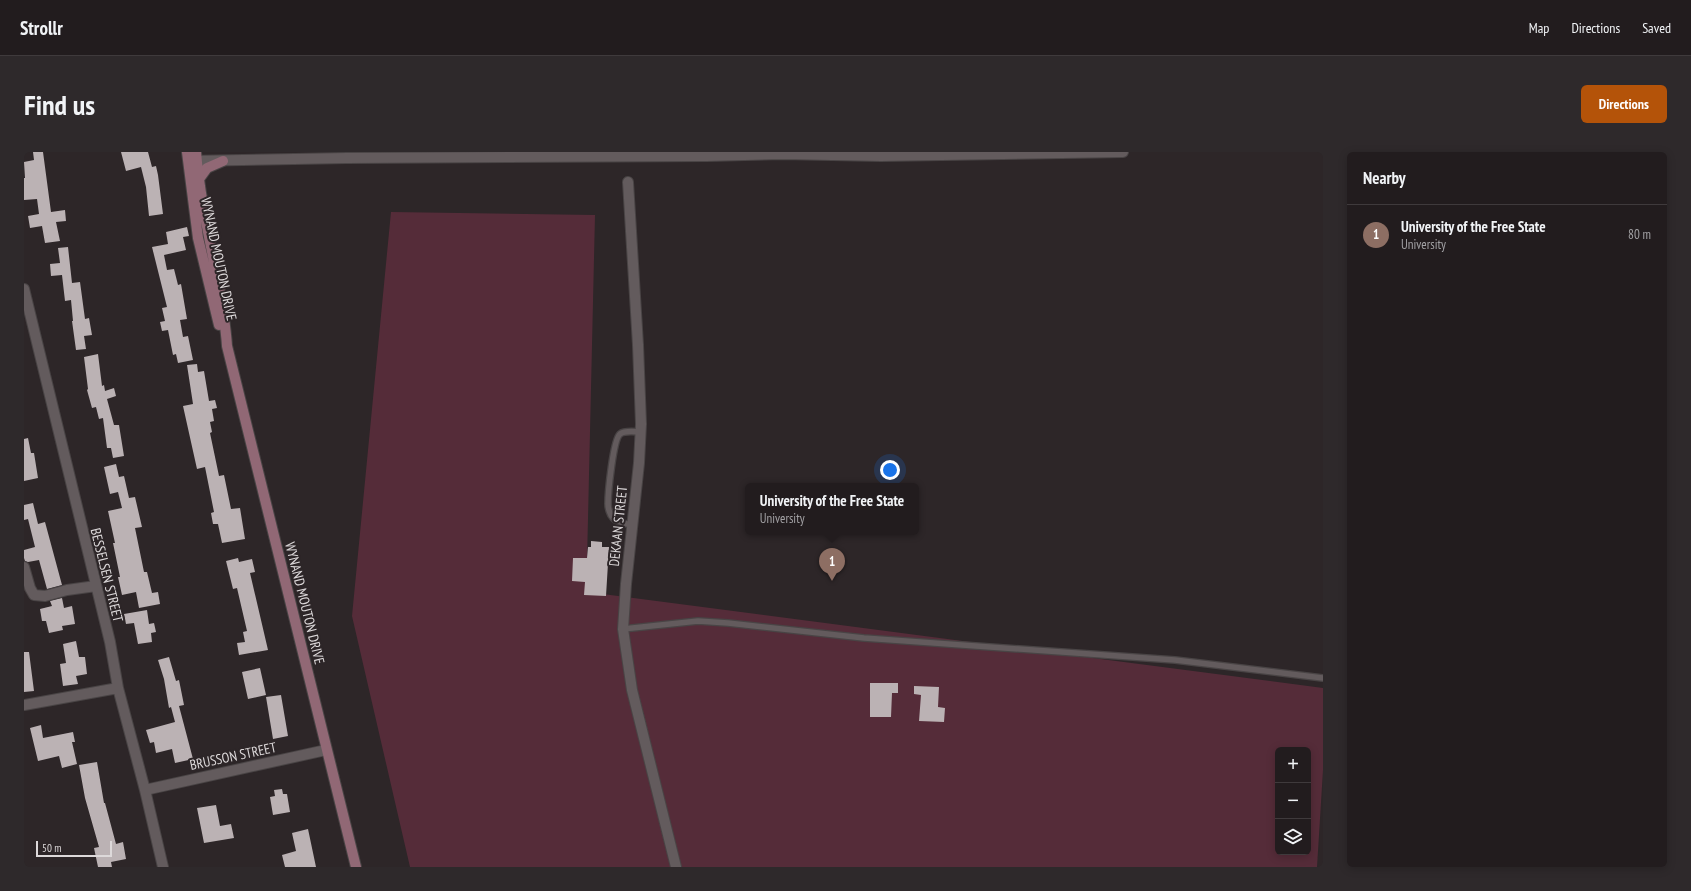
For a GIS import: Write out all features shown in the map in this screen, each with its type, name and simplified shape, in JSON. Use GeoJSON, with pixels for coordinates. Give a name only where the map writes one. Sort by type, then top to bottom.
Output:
{"type":"FeatureCollection","features":[{"type":"Feature","properties":{"kind":"street"},"geometry":{"type":"LineString","coordinates":[[192,157],[223,161],[347,155],[707,156],[783,153],[881,156],[1123,152]]}},
{"type":"Feature","properties":{"kind":"street","name":"WYNAND MOUTON DRIVE"},"geometry":{"type":"LineString","coordinates":[[192,157],[199,179],[227,333],[227,346]]}},
{"type":"Feature","properties":{"kind":"street","name":"WYNAND MOUTON DRIVE"},"geometry":{"type":"LineString","coordinates":[[192,157],[197,234],[221,331],[227,346],[356,867]]}},
{"type":"Feature","properties":{"kind":"street"},"geometry":{"type":"LineString","coordinates":[[199,179],[207,168],[223,161]]}},
{"type":"Feature","properties":{"kind":"street","name":"DEKAAN STREET"},"geometry":{"type":"LineString","coordinates":[[628,182],[638,345],[641,432],[623,629],[632,690],[676,867]]}},
{"type":"Feature","properties":{"kind":"street"},"geometry":{"type":"LineString","coordinates":[[197,234],[209,233]]}},
{"type":"Feature","properties":{"kind":"street","name":"BESSELSEN STREET"},"geometry":{"type":"LineString","coordinates":[[24,289],[28,330],[96,586],[110,642],[118,688],[145,790],[163,867]]}},
{"type":"Feature","properties":{"kind":"street"},"geometry":{"type":"LineString","coordinates":[[24,567],[30,588],[34,594],[45,596],[67,590],[96,586]]}},
{"type":"Feature","properties":{"kind":"street"},"geometry":{"type":"LineString","coordinates":[[24,705],[118,688]]}},
{"type":"Feature","properties":{"kind":"street","name":"BRUSSON STREET"},"geometry":{"type":"LineString","coordinates":[[145,790],[326,750]]}},
{"type":"Feature","properties":{"kind":"lane"},"geometry":{"type":"LineString","coordinates":[[633,526],[618,522],[613,518],[608,504],[616,440],[620,434],[625,432],[641,432]]}},
{"type":"Feature","properties":{"kind":"lane"},"geometry":{"type":"LineString","coordinates":[[623,629],[698,621],[728,622],[864,638],[1175,660],[1323,678]]}},
{"type":"Feature","properties":{"kind":"shaded area"},"geometry":{"type":"Polygon","coordinates":[[[391,212],[595,215],[587,562],[595,593],[1323,688],[1323,770],[1317,867],[410,867],[352,616],[391,212]]]}},
{"type":"Feature","properties":{"kind":"building"},"geometry":{"type":"Polygon","coordinates":[[[33,152],[43,152],[51,212],[65,210],[66,221],[56,222],[60,241],[45,243],[42,226],[30,228],[28,216],[39,214],[37,199],[24,200],[24,162],[34,160],[33,152]]]}},
{"type":"Feature","properties":{"kind":"building"},"geometry":{"type":"Polygon","coordinates":[[[121,152],[148,152],[152,167],[156,166],[163,214],[149,216],[146,187],[141,167],[126,171],[121,152]]]}},
{"type":"Feature","properties":{"kind":"building"},"geometry":{"type":"Polygon","coordinates":[[[187,227],[189,236],[183,237],[186,250],[164,255],[167,270],[174,269],[178,285],[181,284],[187,319],[180,320],[183,337],[188,336],[193,360],[178,363],[176,354],[173,355],[168,330],[162,331],[160,322],[165,321],[162,308],[167,307],[152,247],[168,244],[166,232],[187,227]]]}},
{"type":"Feature","properties":{"kind":"building"},"geometry":{"type":"Polygon","coordinates":[[[68,247],[72,283],[80,282],[85,319],[89,318],[92,335],[84,336],[86,349],[76,350],[71,300],[65,301],[62,275],[51,276],[50,264],[60,263],[58,248],[68,247]]]}},
{"type":"Feature","properties":{"kind":"building"},"geometry":{"type":"Polygon","coordinates":[[[98,354],[102,386],[104,385],[105,391],[114,388],[116,396],[107,399],[114,425],[119,425],[124,456],[113,458],[111,448],[107,448],[103,418],[99,419],[96,407],[92,408],[87,390],[84,357],[98,354]]]}},
{"type":"Feature","properties":{"kind":"building"},"geometry":{"type":"Polygon","coordinates":[[[197,364],[198,372],[204,371],[209,401],[215,400],[217,408],[212,409],[214,421],[210,422],[212,432],[210,433],[219,476],[224,475],[231,509],[240,508],[245,539],[222,543],[218,524],[213,524],[211,513],[214,512],[205,467],[197,469],[183,406],[193,404],[187,365],[197,364]]]}},
{"type":"Feature","properties":{"kind":"building"},"geometry":{"type":"Polygon","coordinates":[[[28,438],[31,453],[34,453],[38,478],[24,481],[24,439],[28,438]]]}},
{"type":"Feature","properties":{"kind":"building"},"geometry":{"type":"Polygon","coordinates":[[[116,464],[119,477],[124,476],[129,498],[135,497],[142,527],[135,528],[144,572],[147,572],[152,593],[158,592],[160,604],[139,608],[136,592],[122,595],[113,543],[115,543],[108,511],[122,508],[118,492],[110,494],[104,467],[116,464]]]}},
{"type":"Feature","properties":{"kind":"building"},"geometry":{"type":"Polygon","coordinates":[[[33,503],[38,524],[45,522],[62,585],[47,589],[39,560],[28,562],[25,561],[24,558],[24,550],[35,547],[28,519],[24,520],[24,505],[33,503]]]}},
{"type":"Feature","properties":{"kind":"building"},"geometry":{"type":"Polygon","coordinates":[[[591,541],[602,542],[602,547],[609,547],[606,596],[584,595],[585,582],[572,581],[573,558],[587,558],[588,547],[591,547],[591,541]]]}},
{"type":"Feature","properties":{"kind":"building"},"geometry":{"type":"Polygon","coordinates":[[[238,558],[239,562],[252,559],[255,572],[250,573],[268,650],[239,655],[237,643],[245,642],[243,632],[247,631],[237,588],[233,589],[226,561],[238,558]]]}},
{"type":"Feature","properties":{"kind":"building"},"geometry":{"type":"Polygon","coordinates":[[[62,598],[64,608],[72,606],[75,624],[62,626],[63,630],[49,633],[46,621],[42,621],[40,609],[52,606],[50,601],[62,598]]]}},
{"type":"Feature","properties":{"kind":"building"},"geometry":{"type":"Polygon","coordinates":[[[147,610],[149,624],[154,623],[156,632],[151,633],[152,642],[138,644],[134,623],[126,624],[124,614],[147,610]]]}},
{"type":"Feature","properties":{"kind":"building"},"geometry":{"type":"Polygon","coordinates":[[[76,641],[79,657],[85,657],[87,674],[76,676],[78,684],[63,686],[60,664],[66,663],[63,644],[76,641]]]}},
{"type":"Feature","properties":{"kind":"building"},"geometry":{"type":"Polygon","coordinates":[[[24,652],[29,652],[34,691],[24,692],[24,652]]]}},
{"type":"Feature","properties":{"kind":"building"},"geometry":{"type":"Polygon","coordinates":[[[169,657],[176,681],[179,680],[184,705],[179,706],[193,759],[175,763],[172,749],[156,753],[154,742],[150,743],[146,730],[175,722],[171,707],[169,708],[164,679],[158,660],[169,657]]]}},
{"type":"Feature","properties":{"kind":"building"},"geometry":{"type":"Polygon","coordinates":[[[260,668],[266,695],[248,699],[242,672],[260,668]]]}},
{"type":"Feature","properties":{"kind":"building"},"geometry":{"type":"Polygon","coordinates":[[[870,683],[898,683],[898,693],[892,693],[891,717],[870,717],[870,683]]]}},
{"type":"Feature","properties":{"kind":"building"},"geometry":{"type":"Polygon","coordinates":[[[914,686],[939,687],[938,707],[945,708],[944,722],[919,721],[921,695],[914,694],[914,686]]]}},
{"type":"Feature","properties":{"kind":"building"},"geometry":{"type":"Polygon","coordinates":[[[281,695],[288,736],[273,739],[266,697],[281,695]]]}},
{"type":"Feature","properties":{"kind":"building"},"geometry":{"type":"Polygon","coordinates":[[[41,725],[43,738],[73,732],[75,742],[72,742],[77,764],[62,768],[59,756],[38,761],[30,728],[41,725]]]}},
{"type":"Feature","properties":{"kind":"building"},"geometry":{"type":"Polygon","coordinates":[[[97,762],[104,803],[116,844],[123,842],[126,859],[111,862],[112,867],[98,867],[94,848],[99,847],[85,798],[79,765],[97,762]]]}},
{"type":"Feature","properties":{"kind":"building"},"geometry":{"type":"Polygon","coordinates":[[[282,789],[283,794],[287,794],[290,812],[273,815],[270,797],[275,796],[274,790],[282,789]]]}},
{"type":"Feature","properties":{"kind":"building"},"geometry":{"type":"Polygon","coordinates":[[[216,805],[220,826],[231,824],[234,838],[204,843],[197,808],[216,805]]]}},
{"type":"Feature","properties":{"kind":"building"},"geometry":{"type":"Polygon","coordinates":[[[308,829],[316,867],[285,867],[282,855],[296,851],[292,833],[308,829]]]}},
{"type":"Feature","properties":{"kind":"place","name":"University of the Free State"},"geometry":{"type":"Point","coordinates":[832,581]}}]}
